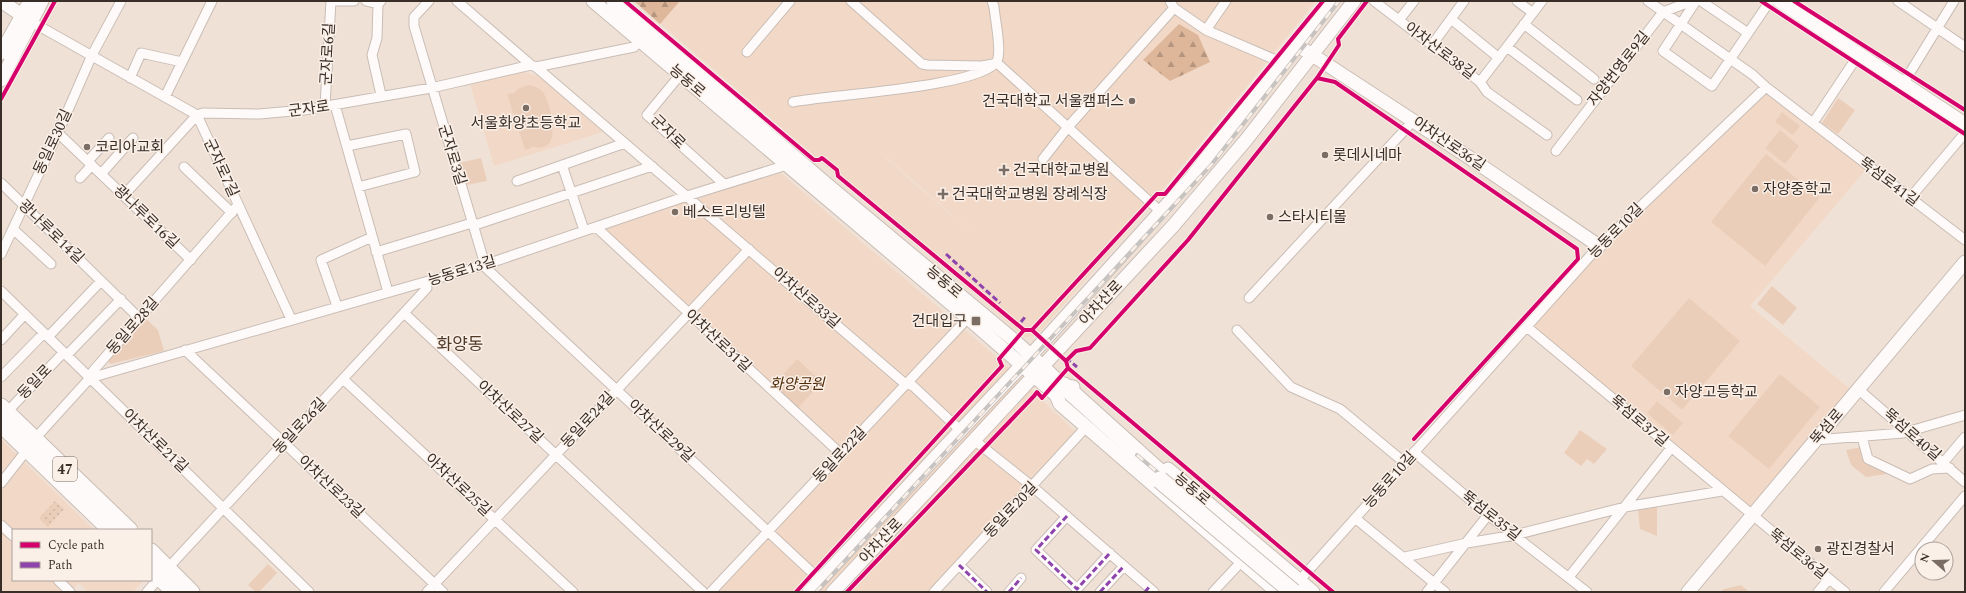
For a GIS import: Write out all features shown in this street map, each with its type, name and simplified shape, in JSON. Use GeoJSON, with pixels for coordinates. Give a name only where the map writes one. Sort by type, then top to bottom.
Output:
{"type":"FeatureCollection","features":[{"type":"Feature","properties":{"kind":"highway","name":"능동로"},"geometry":{"type":"LineString","coordinates":[[1060,390],[1162,478],[1297,588]]}},
{"type":"Feature","properties":{"kind":"main road"},"geometry":{"type":"LineString","coordinates":[[1,1],[26,18]]}},
{"type":"Feature","properties":{"kind":"main road"},"geometry":{"type":"LineString","coordinates":[[1,80],[26,18],[30,1]]}},
{"type":"Feature","properties":{"kind":"main road"},"geometry":{"type":"LineString","coordinates":[[1,53],[26,18],[42,1]]}},
{"type":"Feature","properties":{"kind":"main road","name":"능동로"},"geometry":{"type":"LineString","coordinates":[[593,1],[787,165],[815,181],[1031,356],[1039,371],[1060,390],[1060,404],[1278,592]]}},
{"type":"Feature","properties":{"kind":"main road","name":"능동로"},"geometry":{"type":"LineString","coordinates":[[613,1],[1022,366],[1039,371]]}},
{"type":"Feature","properties":{"kind":"main road","name":"아차산로"},"geometry":{"type":"LineString","coordinates":[[833,592],[848,563],[960,430],[1007,387],[1022,366],[1220,143],[1330,1]]}},
{"type":"Feature","properties":{"kind":"main road","name":"아차산로"},"geometry":{"type":"LineString","coordinates":[[809,592],[820,580],[848,563],[974,440],[1173,226],[1246,140],[1313,56],[1354,1]]}},
{"type":"Feature","properties":{"kind":"main road"},"geometry":{"type":"LineString","coordinates":[[1779,1],[1965,124]]}},
{"type":"Feature","properties":{"kind":"main road","name":"아차산로36길"},"geometry":{"type":"LineString","coordinates":[[1297,44],[1313,56],[1414,120],[1599,246]]}},
{"type":"Feature","properties":{"kind":"main road","name":"뚝섬로"},"geometry":{"type":"LineString","coordinates":[[1688,592],[1965,262]]}},
{"type":"Feature","properties":{"kind":"main road"},"geometry":{"type":"LineString","coordinates":[[848,563],[1007,387],[1020,391]]}},
{"type":"Feature","properties":{"kind":"main road","name":"능동로"},"geometry":{"type":"LineString","coordinates":[[1060,390],[1072,387],[1297,588],[1313,592]]}},
{"type":"Feature","properties":{"kind":"main road","name":"동일로"},"geometry":{"type":"LineString","coordinates":[[3,414],[31,445],[44,467],[109,529]]}},
{"type":"Feature","properties":{"kind":"main road","name":"동일로"},"geometry":{"type":"LineString","coordinates":[[31,445],[62,466],[129,529]]}},
{"type":"Feature","properties":{"kind":"main road"},"geometry":{"type":"LineString","coordinates":[[44,467],[44,462],[47,458],[53,464],[62,466]]}},
{"type":"Feature","properties":{"kind":"main road"},"geometry":{"type":"LineString","coordinates":[[158,565],[174,592]]}},
{"type":"Feature","properties":{"kind":"main road"},"geometry":{"type":"LineString","coordinates":[[158,565],[192,592]]}},
{"type":"Feature","properties":{"kind":"street","name":"동일로30길"},"geometry":{"type":"LineString","coordinates":[[1,254],[58,133],[92,55],[121,1]]}},
{"type":"Feature","properties":{"kind":"street"},"geometry":{"type":"LineString","coordinates":[[165,97],[212,1]]}},
{"type":"Feature","properties":{"kind":"street"},"geometry":{"type":"LineString","coordinates":[[331,1],[354,1]]}},
{"type":"Feature","properties":{"kind":"street","name":"군자로6길"},"geometry":{"type":"LineString","coordinates":[[325,106],[331,1]]}},
{"type":"Feature","properties":{"kind":"street"},"geometry":{"type":"LineString","coordinates":[[366,1],[380,3],[377,38],[372,55],[381,95]]}},
{"type":"Feature","properties":{"kind":"street","name":"군자로3길"},"geometry":{"type":"LineString","coordinates":[[429,1],[414,18],[414,26],[484,265]]}},
{"type":"Feature","properties":{"kind":"street","name":"아차산로33길"},"geometry":{"type":"LineString","coordinates":[[457,1],[907,383],[913,386],[960,430]]}},
{"type":"Feature","properties":{"kind":"street"},"geometry":{"type":"LineString","coordinates":[[747,52],[790,1]]}},
{"type":"Feature","properties":{"kind":"street"},"geometry":{"type":"LineString","coordinates":[[851,1],[922,64],[982,66],[996,62]]}},
{"type":"Feature","properties":{"kind":"street"},"geometry":{"type":"LineString","coordinates":[[793,102],[884,91],[969,76],[990,69],[996,62],[999,49],[992,1]]}},
{"type":"Feature","properties":{"kind":"street"},"geometry":{"type":"LineString","coordinates":[[1206,30],[1226,1]]}},
{"type":"Feature","properties":{"kind":"street","name":"아차산로38길"},"geometry":{"type":"LineString","coordinates":[[1374,1],[1480,82],[1487,92],[1547,135]]}},
{"type":"Feature","properties":{"kind":"street","name":"아차산로38길"},"geometry":{"type":"LineString","coordinates":[[1400,20],[1414,1]]}},
{"type":"Feature","properties":{"kind":"street"},"geometry":{"type":"LineString","coordinates":[[1432,45],[1464,1]]}},
{"type":"Feature","properties":{"kind":"street"},"geometry":{"type":"LineString","coordinates":[[1517,1],[1533,13]]}},
{"type":"Feature","properties":{"kind":"street"},"geometry":{"type":"LineString","coordinates":[[1480,82],[1542,1]]}},
{"type":"Feature","properties":{"kind":"street","name":"뚝섬로41길"},"geometry":{"type":"LineString","coordinates":[[1648,1],[1730,59],[1965,240]]}},
{"type":"Feature","properties":{"kind":"street"},"geometry":{"type":"LineString","coordinates":[[1663,12],[1692,1]]}},
{"type":"Feature","properties":{"kind":"street","name":"자양번영로9길"},"geometry":{"type":"LineString","coordinates":[[1696,1],[1663,51],[1712,86],[1730,59]]}},
{"type":"Feature","properties":{"kind":"street"},"geometry":{"type":"LineString","coordinates":[[1701,1],[1748,33]]}},
{"type":"Feature","properties":{"kind":"street"},"geometry":{"type":"LineString","coordinates":[[1730,59],[1770,1]]}},
{"type":"Feature","properties":{"kind":"street"},"geometry":{"type":"LineString","coordinates":[[1898,1],[1965,47]]}},
{"type":"Feature","properties":{"kind":"street"},"geometry":{"type":"LineString","coordinates":[[1903,84],[1954,1]]}},
{"type":"Feature","properties":{"kind":"street"},"geometry":{"type":"LineString","coordinates":[[1043,159],[1068,127],[1172,4],[1206,30],[1283,63]]}},
{"type":"Feature","properties":{"kind":"street","name":"자양번영로9길"},"geometry":{"type":"LineString","coordinates":[[1556,151],[1663,12]]}},
{"type":"Feature","properties":{"kind":"street"},"geometry":{"type":"LineString","coordinates":[[26,18],[197,115]]}},
{"type":"Feature","properties":{"kind":"street"},"geometry":{"type":"LineString","coordinates":[[1451,19],[1499,58]]}},
{"type":"Feature","properties":{"kind":"street"},"geometry":{"type":"LineString","coordinates":[[1524,24],[1594,79]]}},
{"type":"Feature","properties":{"kind":"street","name":"군자로"},"geometry":{"type":"LineString","coordinates":[[197,115],[203,113],[259,114],[335,105],[381,95],[431,88],[634,47],[639,40]]}},
{"type":"Feature","properties":{"kind":"street"},"geometry":{"type":"LineString","coordinates":[[1507,47],[1576,100]]}},
{"type":"Feature","properties":{"kind":"street"},"geometry":{"type":"LineString","coordinates":[[130,78],[142,53],[182,62]]}},
{"type":"Feature","properties":{"kind":"street"},"geometry":{"type":"LineString","coordinates":[[1813,123],[1859,54]]}},
{"type":"Feature","properties":{"kind":"street"},"geometry":{"type":"LineString","coordinates":[[996,62],[1160,212]]}},
{"type":"Feature","properties":{"kind":"street","name":"군자로"},"geometry":{"type":"LineString","coordinates":[[680,75],[647,115],[724,184]]}},
{"type":"Feature","properties":{"kind":"street","name":"능동로10길"},"geometry":{"type":"LineString","coordinates":[[1297,588],[1355,518],[1599,246],[1766,87]]}},
{"type":"Feature","properties":{"kind":"street"},"geometry":{"type":"LineString","coordinates":[[335,105],[388,292]]}},
{"type":"Feature","properties":{"kind":"street","name":"군자로7길"},"geometry":{"type":"LineString","coordinates":[[124,195],[197,115],[292,319]]}},
{"type":"Feature","properties":{"kind":"street"},"geometry":{"type":"LineString","coordinates":[[1250,298],[1414,120]]}},
{"type":"Feature","properties":{"kind":"street","name":"광나루로16길"},"geometry":{"type":"LineString","coordinates":[[58,133],[192,260]]}},
{"type":"Feature","properties":{"kind":"street"},"geometry":{"type":"LineString","coordinates":[[347,146],[406,134],[415,172],[358,187]]}},
{"type":"Feature","properties":{"kind":"street"},"geometry":{"type":"LineString","coordinates":[[1910,198],[1965,134]]}},
{"type":"Feature","properties":{"kind":"street"},"geometry":{"type":"LineString","coordinates":[[80,178],[109,138]]}},
{"type":"Feature","properties":{"kind":"street","name":"광나루로16길"},"geometry":{"type":"LineString","coordinates":[[101,174],[133,138]]}},
{"type":"Feature","properties":{"kind":"street"},"geometry":{"type":"LineString","coordinates":[[517,181],[625,143]]}},
{"type":"Feature","properties":{"kind":"street"},"geometry":{"type":"LineString","coordinates":[[562,165],[584,230]]}},
{"type":"Feature","properties":{"kind":"street","name":"능동로13길"},"geometry":{"type":"LineString","coordinates":[[90,378],[484,265],[687,196],[787,165]]}},
{"type":"Feature","properties":{"kind":"street"},"geometry":{"type":"LineString","coordinates":[[376,252],[472,223],[478,224],[652,166]]}},
{"type":"Feature","properties":{"kind":"street"},"geometry":{"type":"LineString","coordinates":[[184,167],[232,213]]}},
{"type":"Feature","properties":{"kind":"street","name":"광나루로14길"},"geometry":{"type":"LineString","coordinates":[[1,183],[140,318]]}},
{"type":"Feature","properties":{"kind":"street","name":"동일로28길"},"geometry":{"type":"LineString","coordinates":[[1,483],[31,445],[90,378],[93,371],[192,260],[238,205]]}},
{"type":"Feature","properties":{"kind":"street","name":"아차산로31길"},"geometry":{"type":"LineString","coordinates":[[596,227],[841,454]]}},
{"type":"Feature","properties":{"kind":"street"},"geometry":{"type":"LineString","coordinates":[[12,229],[50,264]]}},
{"type":"Feature","properties":{"kind":"street"},"geometry":{"type":"LineString","coordinates":[[337,306],[321,260],[372,237]]}},
{"type":"Feature","properties":{"kind":"street","name":"동일로24길"},"geometry":{"type":"LineString","coordinates":[[427,592],[749,249]]}},
{"type":"Feature","properties":{"kind":"street","name":"아차산로29길"},"geometry":{"type":"LineString","coordinates":[[484,265],[820,580]]}},
{"type":"Feature","properties":{"kind":"street"},"geometry":{"type":"LineString","coordinates":[[46,335],[102,280]]}},
{"type":"Feature","properties":{"kind":"street","name":"동일로26길"},"geometry":{"type":"LineString","coordinates":[[152,580],[158,565],[224,508],[428,288],[426,282]]}},
{"type":"Feature","properties":{"kind":"street","name":"아차산로21길"},"geometry":{"type":"LineString","coordinates":[[1,292],[310,592]]}},
{"type":"Feature","properties":{"kind":"street"},"geometry":{"type":"LineString","coordinates":[[66,354],[121,299]]}},
{"type":"Feature","properties":{"kind":"street","name":"아차산로27길"},"geometry":{"type":"LineString","coordinates":[[404,313],[702,592]]}},
{"type":"Feature","properties":{"kind":"street"},"geometry":{"type":"LineString","coordinates":[[1,340],[24,314]]}},
{"type":"Feature","properties":{"kind":"street","name":"동일로22길"},"geometry":{"type":"LineString","coordinates":[[711,592],[968,318]]}},
{"type":"Feature","properties":{"kind":"street","name":"뚝섬로37길"},"geometry":{"type":"LineString","coordinates":[[1527,327],[1752,516]]}},
{"type":"Feature","properties":{"kind":"street"},"geometry":{"type":"LineString","coordinates":[[1237,330],[1285,383],[1298,391],[1340,409],[1405,463]]}},
{"type":"Feature","properties":{"kind":"street","name":"동일로"},"geometry":{"type":"LineString","coordinates":[[1,378],[46,335]]}},
{"type":"Feature","properties":{"kind":"street","name":"아차산로23길"},"geometry":{"type":"LineString","coordinates":[[185,350],[442,592]]}},
{"type":"Feature","properties":{"kind":"street","name":"동일로"},"geometry":{"type":"LineString","coordinates":[[3,414],[66,354]]}},
{"type":"Feature","properties":{"kind":"street","name":"아차산로25길"},"geometry":{"type":"LineString","coordinates":[[343,379],[573,592]]}},
{"type":"Feature","properties":{"kind":"street","name":"뚝섬로40길"},"geometry":{"type":"LineString","coordinates":[[1858,389],[1965,482]]}},
{"type":"Feature","properties":{"kind":"street"},"geometry":{"type":"LineString","coordinates":[[1815,440],[1907,432],[1965,415]]}},
{"type":"Feature","properties":{"kind":"street","name":"동일로20길"},"geometry":{"type":"LineString","coordinates":[[934,592],[1033,487],[1087,426]]}},
{"type":"Feature","properties":{"kind":"street"},"geometry":{"type":"LineString","coordinates":[[1862,437],[1868,459],[1910,479],[1932,468],[1947,466],[1965,437]]}},
{"type":"Feature","properties":{"kind":"street"},"geometry":{"type":"LineString","coordinates":[[974,440],[1067,516],[1149,590]]}},
{"type":"Feature","properties":{"kind":"street"},"geometry":{"type":"LineString","coordinates":[[1569,577],[1671,448]]}},
{"type":"Feature","properties":{"kind":"street","name":"뚝섬로35길"},"geometry":{"type":"LineString","coordinates":[[1414,452],[1488,515],[1587,592]]}},
{"type":"Feature","properties":{"kind":"street"},"geometry":{"type":"LineString","coordinates":[[1404,557],[1467,543],[1515,535],[1625,507],[1722,491]]}},
{"type":"Feature","properties":{"kind":"street"},"geometry":{"type":"LineString","coordinates":[[1884,592],[1965,496]]}},
{"type":"Feature","properties":{"kind":"street"},"geometry":{"type":"LineString","coordinates":[[1427,592],[1488,515]]}},
{"type":"Feature","properties":{"kind":"street"},"geometry":{"type":"LineString","coordinates":[[1067,516],[1036,550],[1077,589],[1110,554]]}},
{"type":"Feature","properties":{"kind":"street","name":"뚝섬로36길"},"geometry":{"type":"LineString","coordinates":[[1752,516],[1845,592]]}},
{"type":"Feature","properties":{"kind":"street"},"geometry":{"type":"LineString","coordinates":[[1355,518],[1445,592]]}},
{"type":"Feature","properties":{"kind":"street"},"geometry":{"type":"LineString","coordinates":[[1,525],[12,535]]}},
{"type":"Feature","properties":{"kind":"street"},"geometry":{"type":"LineString","coordinates":[[1213,592],[1242,562]]}},
{"type":"Feature","properties":{"kind":"street"},"geometry":{"type":"LineString","coordinates":[[959,565],[987,592]]}},
{"type":"Feature","properties":{"kind":"street"},"geometry":{"type":"LineString","coordinates":[[1100,592],[1124,566]]}},
{"type":"Feature","properties":{"kind":"street"},"geometry":{"type":"LineString","coordinates":[[1008,592],[1020,578]]}},
{"type":"Feature","properties":{"kind":"street"},"geometry":{"type":"LineString","coordinates":[[1818,592],[1829,579]]}},
{"type":"Feature","properties":{"kind":"street"},"geometry":{"type":"LineString","coordinates":[[59,581],[70,592]]}},
{"type":"Feature","properties":{"kind":"street","name":"동일로26길"},"geometry":{"type":"LineString","coordinates":[[147,592],[151,581]]}},
{"type":"Feature","properties":{"kind":"shaded area","name":"건국대학교 서울캠퍼스"},"geometry":{"type":"Polygon","coordinates":[[[634,1],[1316,1],[1148,208],[1036,336],[1025,337],[634,1]],[[884,155],[913,182],[980,239],[884,155]]]}},
{"type":"Feature","properties":{"kind":"shaded area","name":"서울화양초등학교"},"geometry":{"type":"Polygon","coordinates":[[[523,71],[539,77],[603,132],[494,166],[470,84],[523,71]]]}},
{"type":"Feature","properties":{"kind":"shaded area"},"geometry":{"type":"Polygon","coordinates":[[[1766,87],[1869,166],[1750,306],[1855,393],[1752,516],[1527,327],[1599,246],[1766,87]]]}},
{"type":"Feature","properties":{"kind":"shaded area"},"geometry":{"type":"Polygon","coordinates":[[[775,168],[999,359],[1077,433],[931,592],[712,592],[843,453],[596,227],[775,168]]]}},
{"type":"Feature","properties":{"kind":"shaded area"},"geometry":{"type":"Polygon","coordinates":[[[1,439],[93,529],[12,529],[12,581],[143,581],[133,592],[88,592],[79,583],[71,592],[1,592],[1,439]]]}},
{"type":"Feature","properties":{"kind":"green space"},"geometry":{"type":"Polygon","coordinates":[[[634,1],[680,1],[660,24],[634,1]]]}},
{"type":"Feature","properties":{"kind":"green space"},"geometry":{"type":"Polygon","coordinates":[[[1179,24],[1198,35],[1210,62],[1170,81],[1143,60],[1179,24]]]}},
{"type":"Feature","properties":{"kind":"green space"},"geometry":{"type":"Polygon","coordinates":[[[529,85],[540,89],[543,92],[550,108],[553,128],[552,137],[548,144],[541,147],[531,146],[531,148],[525,150],[507,94],[514,93],[519,88],[529,85]]]}},
{"type":"Feature","properties":{"kind":"green space"},"geometry":{"type":"Polygon","coordinates":[[[1838,98],[1855,110],[1838,134],[1822,123],[1838,98]]]}},
{"type":"Feature","properties":{"kind":"green space"},"geometry":{"type":"Polygon","coordinates":[[[1782,112],[1800,126],[1793,135],[1775,122],[1782,112]]]}},
{"type":"Feature","properties":{"kind":"green space"},"geometry":{"type":"Polygon","coordinates":[[[1780,130],[1799,146],[1785,164],[1765,148],[1780,130]]]}},
{"type":"Feature","properties":{"kind":"green space"},"geometry":{"type":"Polygon","coordinates":[[[1766,154],[1820,197],[1765,266],[1711,222],[1766,154]]]}},
{"type":"Feature","properties":{"kind":"green space"},"geometry":{"type":"Polygon","coordinates":[[[481,158],[487,181],[466,185],[459,163],[481,158]]]}},
{"type":"Feature","properties":{"kind":"green space"},"geometry":{"type":"Polygon","coordinates":[[[1772,286],[1797,308],[1783,325],[1757,304],[1772,286]]]}},
{"type":"Feature","properties":{"kind":"green space"},"geometry":{"type":"Polygon","coordinates":[[[1689,298],[1740,341],[1682,410],[1631,366],[1689,298]]]}},
{"type":"Feature","properties":{"kind":"green space"},"geometry":{"type":"Polygon","coordinates":[[[145,318],[158,330],[164,351],[110,364],[107,359],[145,318]]]}},
{"type":"Feature","properties":{"kind":"green space","name":"화양공원"},"geometry":{"type":"Polygon","coordinates":[[[797,359],[822,382],[797,409],[772,387],[797,359]]]}},
{"type":"Feature","properties":{"kind":"green space"},"geometry":{"type":"Polygon","coordinates":[[[1780,374],[1820,407],[1769,469],[1728,436],[1780,374]]]}},
{"type":"Feature","properties":{"kind":"green space"},"geometry":{"type":"Polygon","coordinates":[[[1657,401],[1683,423],[1673,435],[1647,413],[1657,401]]]}},
{"type":"Feature","properties":{"kind":"green space"},"geometry":{"type":"Polygon","coordinates":[[[1580,430],[1607,449],[1594,464],[1587,459],[1581,466],[1564,453],[1580,430]]]}},
{"type":"Feature","properties":{"kind":"green space"},"geometry":{"type":"Polygon","coordinates":[[[1862,447],[1864,461],[1887,474],[1866,477],[1851,465],[1846,450],[1862,447]]]}},
{"type":"Feature","properties":{"kind":"green space"},"geometry":{"type":"Polygon","coordinates":[[[55,501],[64,509],[48,527],[39,518],[55,501]]]}},
{"type":"Feature","properties":{"kind":"green space"},"geometry":{"type":"Polygon","coordinates":[[[1657,506],[1657,536],[1640,529],[1638,510],[1657,506]]]}},
{"type":"Feature","properties":{"kind":"green space"},"geometry":{"type":"Polygon","coordinates":[[[268,564],[277,573],[259,592],[256,592],[248,585],[268,564]]]}},
{"type":"Feature","properties":{"kind":"green space"},"geometry":{"type":"Polygon","coordinates":[[[1741,585],[1749,592],[1721,592],[1724,589],[1741,585]]]}},
{"type":"Feature","properties":{"kind":"railway"},"geometry":{"type":"LineString","coordinates":[[816,592],[1212,164],[1339,1]]}},
{"type":"Feature","properties":{"kind":"railway"},"geometry":{"type":"LineString","coordinates":[[1137,455],[1299,592]]}},
{"type":"Feature","properties":{"kind":"marked path"},"geometry":{"type":"LineString","coordinates":[[946,254],[1000,303]]}},
{"type":"Feature","properties":{"kind":"marked path"},"geometry":{"type":"LineString","coordinates":[[1021,322],[1025,317]]}},
{"type":"Feature","properties":{"kind":"marked path"},"geometry":{"type":"LineString","coordinates":[[1066,358],[1077,367]]}},
{"type":"Feature","properties":{"kind":"marked path"},"geometry":{"type":"LineString","coordinates":[[1067,516],[1036,550],[1077,589],[1110,553]]}},
{"type":"Feature","properties":{"kind":"marked path"},"geometry":{"type":"LineString","coordinates":[[959,565],[987,592]]}},
{"type":"Feature","properties":{"kind":"marked path"},"geometry":{"type":"LineString","coordinates":[[1100,592],[1124,566]]}},
{"type":"Feature","properties":{"kind":"marked path"},"geometry":{"type":"LineString","coordinates":[[1009,592],[1021,578]]}},
{"type":"Feature","properties":{"kind":"marked path"},"geometry":{"type":"LineString","coordinates":[[1145,592],[1149,587]]}},
{"type":"Feature","properties":{"kind":"cycle path"},"geometry":{"type":"LineString","coordinates":[[1,99],[55,1]]}},
{"type":"Feature","properties":{"kind":"cycle path"},"geometry":{"type":"LineString","coordinates":[[625,1],[814,160],[819,160],[822,158],[837,170],[838,176],[1024,330],[1032,330],[1066,361],[1068,368],[1333,592]]}},
{"type":"Feature","properties":{"kind":"cycle path"},"geometry":{"type":"LineString","coordinates":[[1032,330],[1157,194],[1165,194],[1323,1]]}},
{"type":"Feature","properties":{"kind":"cycle path"},"geometry":{"type":"LineString","coordinates":[[1066,361],[1076,351],[1090,348],[1188,240],[1317,78],[1339,45],[1338,39],[1367,1]]}},
{"type":"Feature","properties":{"kind":"cycle path"},"geometry":{"type":"LineString","coordinates":[[1761,1],[1965,134]]}},
{"type":"Feature","properties":{"kind":"cycle path"},"geometry":{"type":"LineString","coordinates":[[1794,1],[1965,110]]}},
{"type":"Feature","properties":{"kind":"cycle path"},"geometry":{"type":"LineString","coordinates":[[1317,78],[1335,82],[1577,249],[1578,259],[1414,439]]}},
{"type":"Feature","properties":{"kind":"cycle path"},"geometry":{"type":"LineString","coordinates":[[796,592],[1002,366],[999,359],[1024,330]]}},
{"type":"Feature","properties":{"kind":"cycle path"},"geometry":{"type":"LineString","coordinates":[[847,592],[1037,392],[1042,398],[1068,368]]}},
{"type":"Feature","properties":{"kind":"place","name":"건국대학교 서울캠퍼스"},"geometry":{"type":"Point","coordinates":[1132,101]}},
{"type":"Feature","properties":{"kind":"place","name":"서울화양초등학교"},"geometry":{"type":"Point","coordinates":[526,108]}},
{"type":"Feature","properties":{"kind":"place","name":"코리아교회"},"geometry":{"type":"Point","coordinates":[87,147]}},
{"type":"Feature","properties":{"kind":"place","name":"롯데시네마"},"geometry":{"type":"Point","coordinates":[1325,155]}},
{"type":"Feature","properties":{"kind":"place","name":"건국대학교병원"},"geometry":{"type":"Point","coordinates":[1004,170]}},
{"type":"Feature","properties":{"kind":"place","name":"자양중학교"},"geometry":{"type":"Point","coordinates":[1755,189]}},
{"type":"Feature","properties":{"kind":"place","name":"건국대학교병원 장례식장"},"geometry":{"type":"Point","coordinates":[943,194]}},
{"type":"Feature","properties":{"kind":"place","name":"베스트리빙텔"},"geometry":{"type":"Point","coordinates":[675,212]}},
{"type":"Feature","properties":{"kind":"place","name":"스타시티몰"},"geometry":{"type":"Point","coordinates":[1270,217]}},
{"type":"Feature","properties":{"kind":"place","name":"건대입구"},"geometry":{"type":"Point","coordinates":[976,321]}},
{"type":"Feature","properties":{"kind":"place","name":"자양고등학교"},"geometry":{"type":"Point","coordinates":[1667,392]}},
{"type":"Feature","properties":{"kind":"place","name":"광진경찰서"},"geometry":{"type":"Point","coordinates":[1818,549]}},
{"type":"Feature","properties":{"kind":"district","name":"화양동"},"geometry":{"type":"Point","coordinates":[460,345]}}]}
